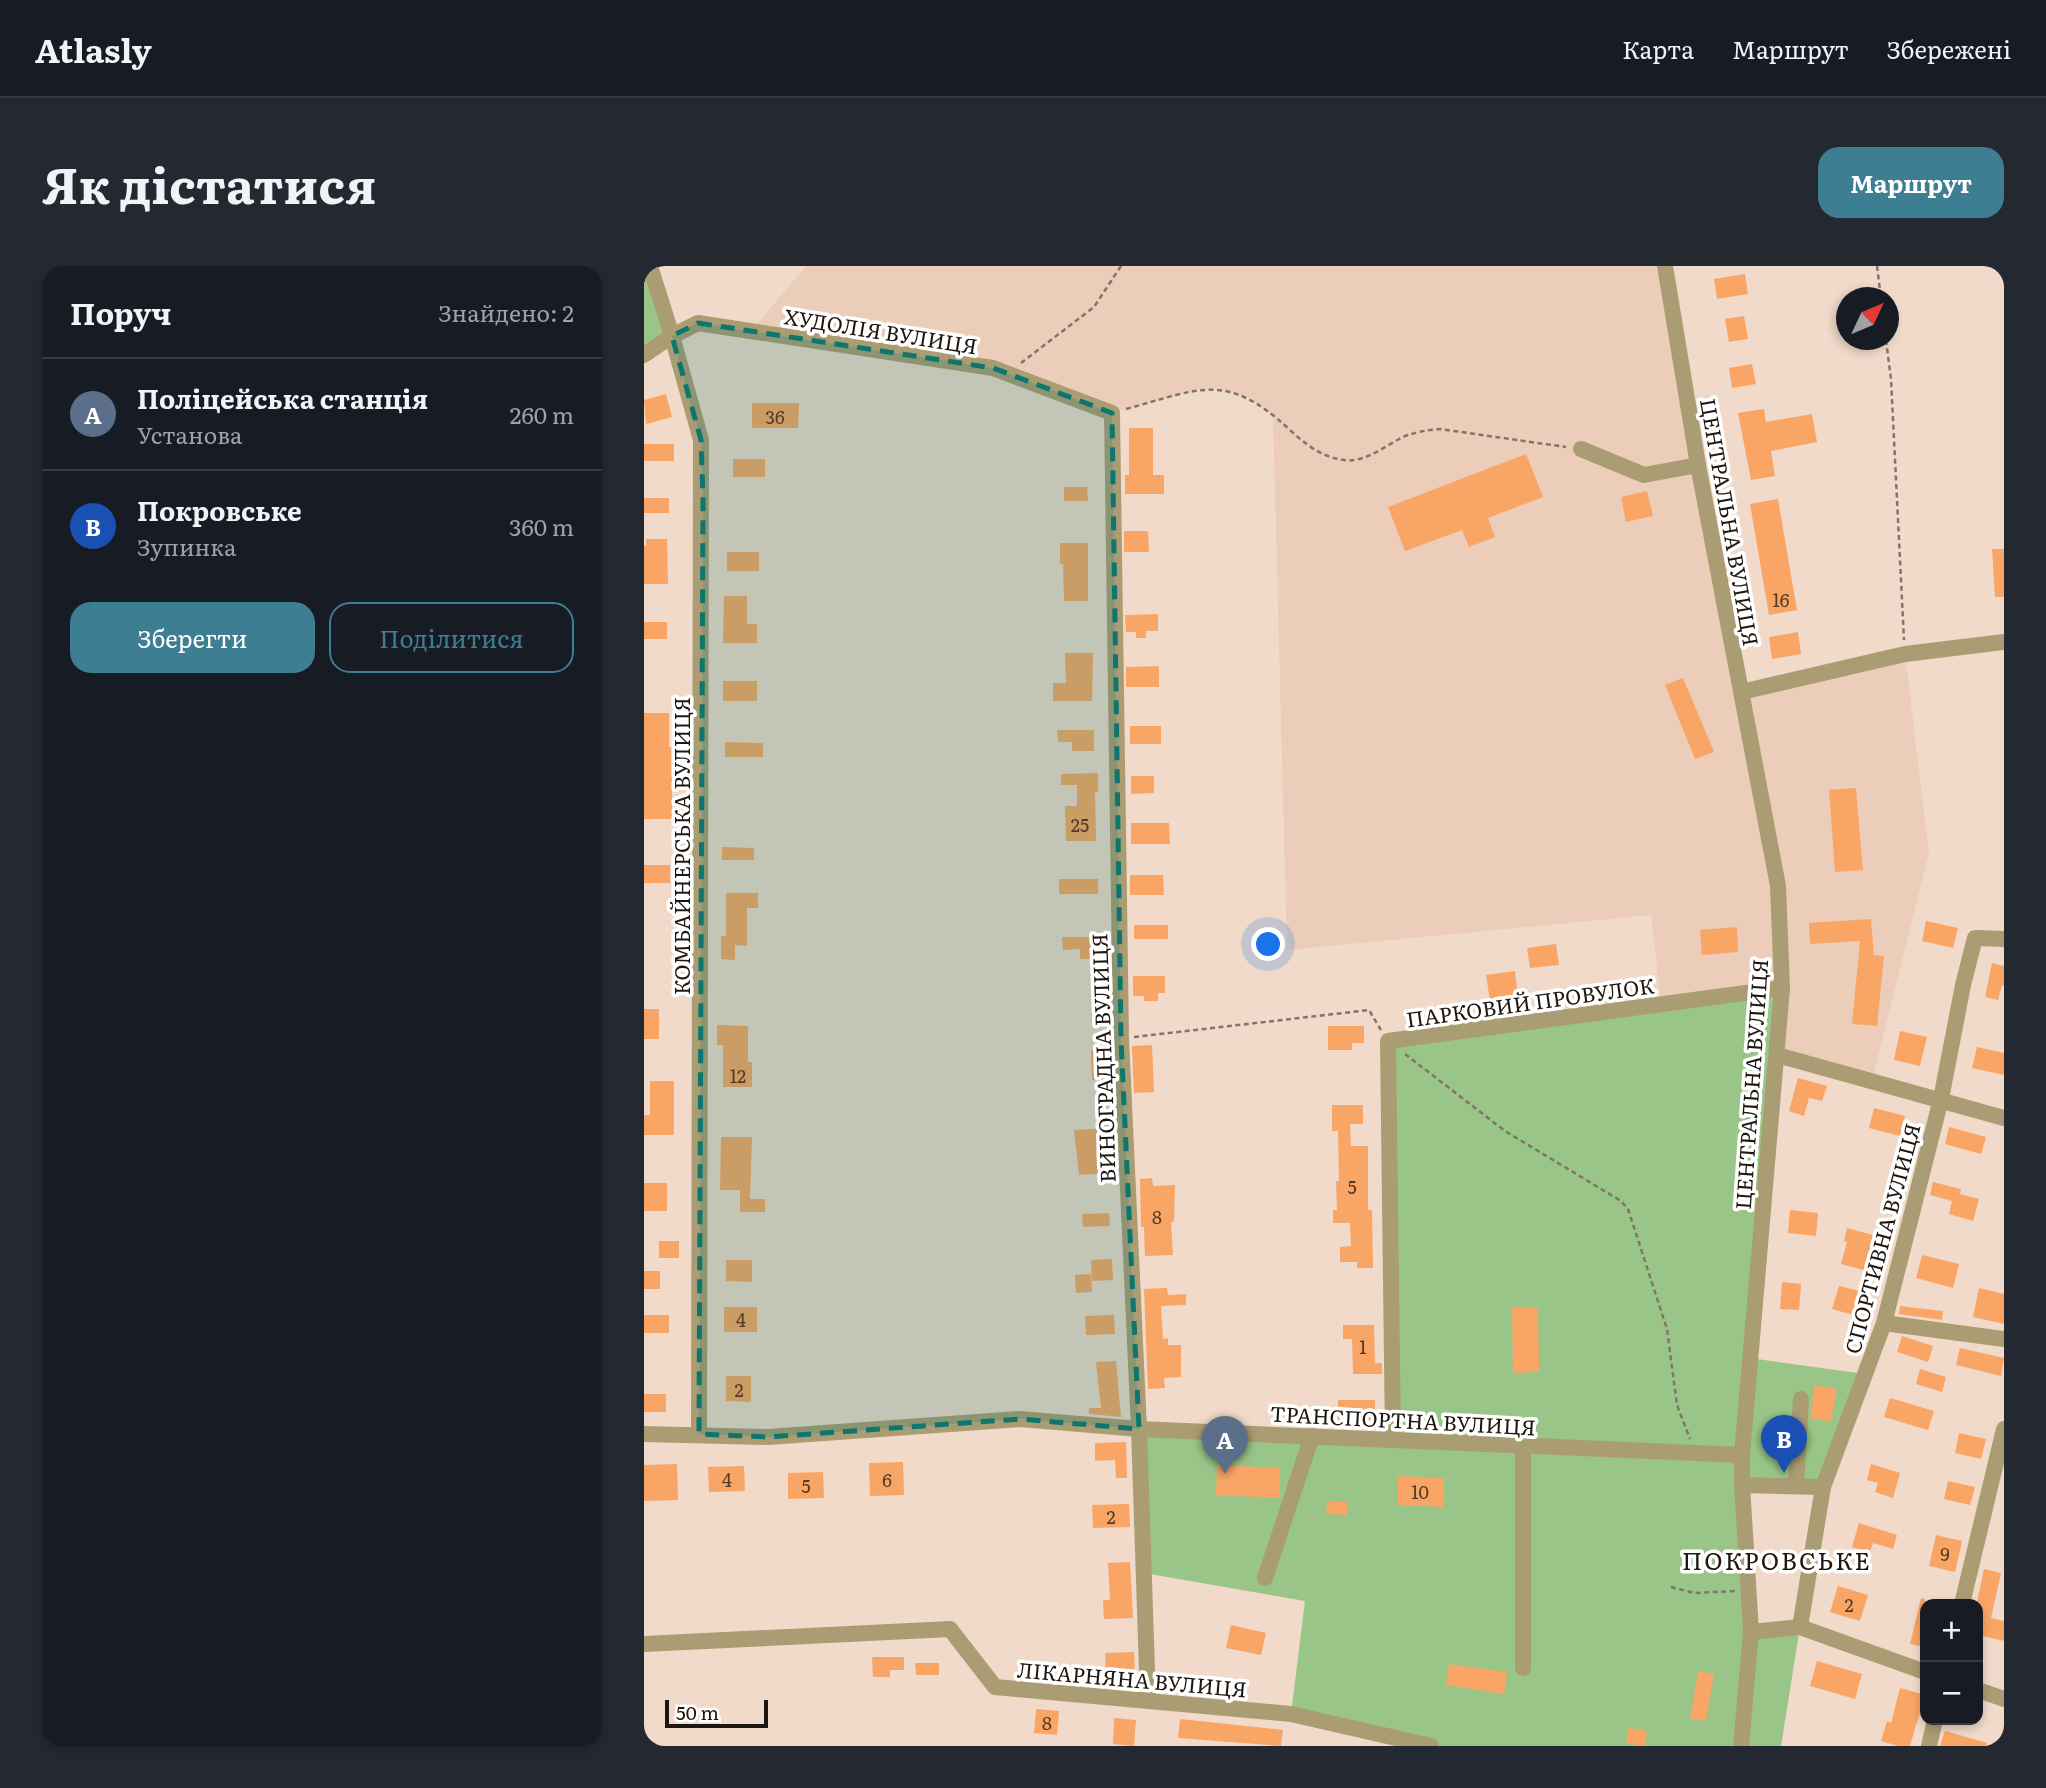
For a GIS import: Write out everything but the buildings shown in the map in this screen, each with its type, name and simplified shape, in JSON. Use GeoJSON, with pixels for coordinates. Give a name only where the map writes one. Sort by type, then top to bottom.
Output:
{"type":"FeatureCollection","features":[{"type":"Feature","properties":{"kind":"street","name":"КОМБАЙНЕРСЬКА ВУЛИЦЯ"},"geometry":{"type":"LineString","coordinates":[[650,266],[701,440],[703,498],[699,1434]]}},
{"type":"Feature","properties":{"kind":"street","name":"ЦЕНТРАЛЬНА ВУЛИЦЯ"},"geometry":{"type":"LineString","coordinates":[[1665,266],[1698,465],[1778,886],[1783,988],[1742,1455],[1751,1632],[1741,1746]]}},
{"type":"Feature","properties":{"kind":"street","name":"ХУДОЛІЯ ВУЛИЦЯ"},"geometry":{"type":"LineString","coordinates":[[644,355],[698,323],[993,368],[1112,413]]}},
{"type":"Feature","properties":{"kind":"street","name":"ВИНОГРАДНА ВУЛИЦЯ"},"geometry":{"type":"LineString","coordinates":[[1112,413],[1121,1039],[1149,1700]]}},
{"type":"Feature","properties":{"kind":"street"},"geometry":{"type":"LineString","coordinates":[[1581,449],[1644,475],[1698,465]]}},
{"type":"Feature","properties":{"kind":"street"},"geometry":{"type":"LineString","coordinates":[[1741,692],[1905,654],[2004,642]]}},
{"type":"Feature","properties":{"kind":"street","name":"СПОРТИВНА ВУЛИЦЯ"},"geometry":{"type":"LineString","coordinates":[[1800,1627],[1823,1487],[1884,1323],[1941,1099],[1975,938],[2004,939]]}},
{"type":"Feature","properties":{"kind":"street","name":"ПАРКОВИЙ ПРОВУЛОК"},"geometry":{"type":"LineString","coordinates":[[1393,1440],[1388,1041],[1783,988]]}},
{"type":"Feature","properties":{"kind":"street"},"geometry":{"type":"LineString","coordinates":[[1777,1055],[2004,1118]]}},
{"type":"Feature","properties":{"kind":"street"},"geometry":{"type":"LineString","coordinates":[[1884,1323],[2004,1339]]}},
{"type":"Feature","properties":{"kind":"street"},"geometry":{"type":"LineString","coordinates":[[1796,1486],[1801,1399]]}},
{"type":"Feature","properties":{"kind":"street","name":"ТРАНСПОРТНА ВУЛИЦЯ"},"geometry":{"type":"LineString","coordinates":[[644,1434],[768,1437],[1020,1419],[1139,1429],[1742,1455]]}},
{"type":"Feature","properties":{"kind":"street"},"geometry":{"type":"LineString","coordinates":[[1963,1599],[2004,1429]]}},
{"type":"Feature","properties":{"kind":"street"},"geometry":{"type":"LineString","coordinates":[[1265,1578],[1312,1436]]}},
{"type":"Feature","properties":{"kind":"street"},"geometry":{"type":"LineString","coordinates":[[1523,1446],[1523,1668]]}},
{"type":"Feature","properties":{"kind":"street"},"geometry":{"type":"LineString","coordinates":[[1742,1485],[1823,1487]]}},
{"type":"Feature","properties":{"kind":"street"},"geometry":{"type":"LineString","coordinates":[[1751,1632],[1800,1627],[1920,1670]]}},
{"type":"Feature","properties":{"kind":"street","name":"ЛІКАРНЯНА ВУЛИЦЯ"},"geometry":{"type":"LineString","coordinates":[[644,1644],[950,1629],[995,1687],[1291,1714],[1431,1746]]}},
{"type":"Feature","properties":{"kind":"street"},"geometry":{"type":"LineString","coordinates":[[1983,1692],[2004,1699]]}},
{"type":"Feature","properties":{"kind":"street"},"geometry":{"type":"LineString","coordinates":[[1929,1746],[1934,1725]]}},
{"type":"Feature","properties":{"kind":"path"},"geometry":{"type":"LineString","coordinates":[[1008,374],[1094,307],[1121,266]]}},
{"type":"Feature","properties":{"kind":"path"},"geometry":{"type":"LineString","coordinates":[[1877,266],[1880,287]]}},
{"type":"Feature","properties":{"kind":"path"},"geometry":{"type":"LineString","coordinates":[[1887,350],[1905,654]]}},
{"type":"Feature","properties":{"kind":"path"},"geometry":{"type":"LineString","coordinates":[[1112,413],[1194,390],[1217,388],[1247,397],[1273,415],[1307,446],[1326,456],[1347,461],[1374,453],[1403,437],[1440,429],[1581,449]]}},
{"type":"Feature","properties":{"kind":"path"},"geometry":{"type":"LineString","coordinates":[[1121,1039],[1368,1010],[1388,1041],[1505,1131],[1621,1201],[1628,1209],[1667,1329],[1677,1405],[1686,1433],[1698,1453]]}},
{"type":"Feature","properties":{"kind":"path"},"geometry":{"type":"LineString","coordinates":[[1671,1587],[1694,1593],[1749,1590]]}},
{"type":"Feature","properties":{"kind":"highlighted area"},"geometry":{"type":"Polygon","coordinates":[[[698,323],[993,368],[1112,413],[1121,1039],[1139,1429],[1020,1419],[768,1437],[699,1434],[703,498],[701,440],[672,336],[698,323]]]}},
{"type":"Feature","properties":{"kind":"shaded area"},"geometry":{"type":"Polygon","coordinates":[[[806,266],[1665,266],[1741,692],[1905,654],[1929,853],[1872,1081],[1661,1004],[1651,915],[1287,950],[1273,415],[1247,397],[1217,388],[1194,390],[1112,413],[993,368],[751,331],[806,266]]]}},
{"type":"Feature","properties":{"kind":"green space"},"geometry":{"type":"Polygon","coordinates":[[[644,266],[672,336],[644,355],[644,266]]]}},
{"type":"Feature","properties":{"kind":"green space"},"geometry":{"type":"Polygon","coordinates":[[[1782,988],[1750,1358],[1865,1374],[1823,1487],[1742,1485],[1751,1632],[1800,1627],[1781,1746],[1431,1746],[1291,1714],[1305,1601],[1144,1573],[1139,1429],[1393,1440],[1388,1041],[1782,988]]]}},
{"type":"Feature","properties":{"kind":"place","name":"Покровське"},"geometry":{"type":"Point","coordinates":[1784,1473]}},
{"type":"Feature","properties":{"kind":"place","name":"Поліцейська станція"},"geometry":{"type":"Point","coordinates":[1225,1474]}},
{"type":"Feature","properties":{"kind":"district","name":"ПОКРОВСЬКЕ"},"geometry":{"type":"Point","coordinates":[1777,1559]}}]}
